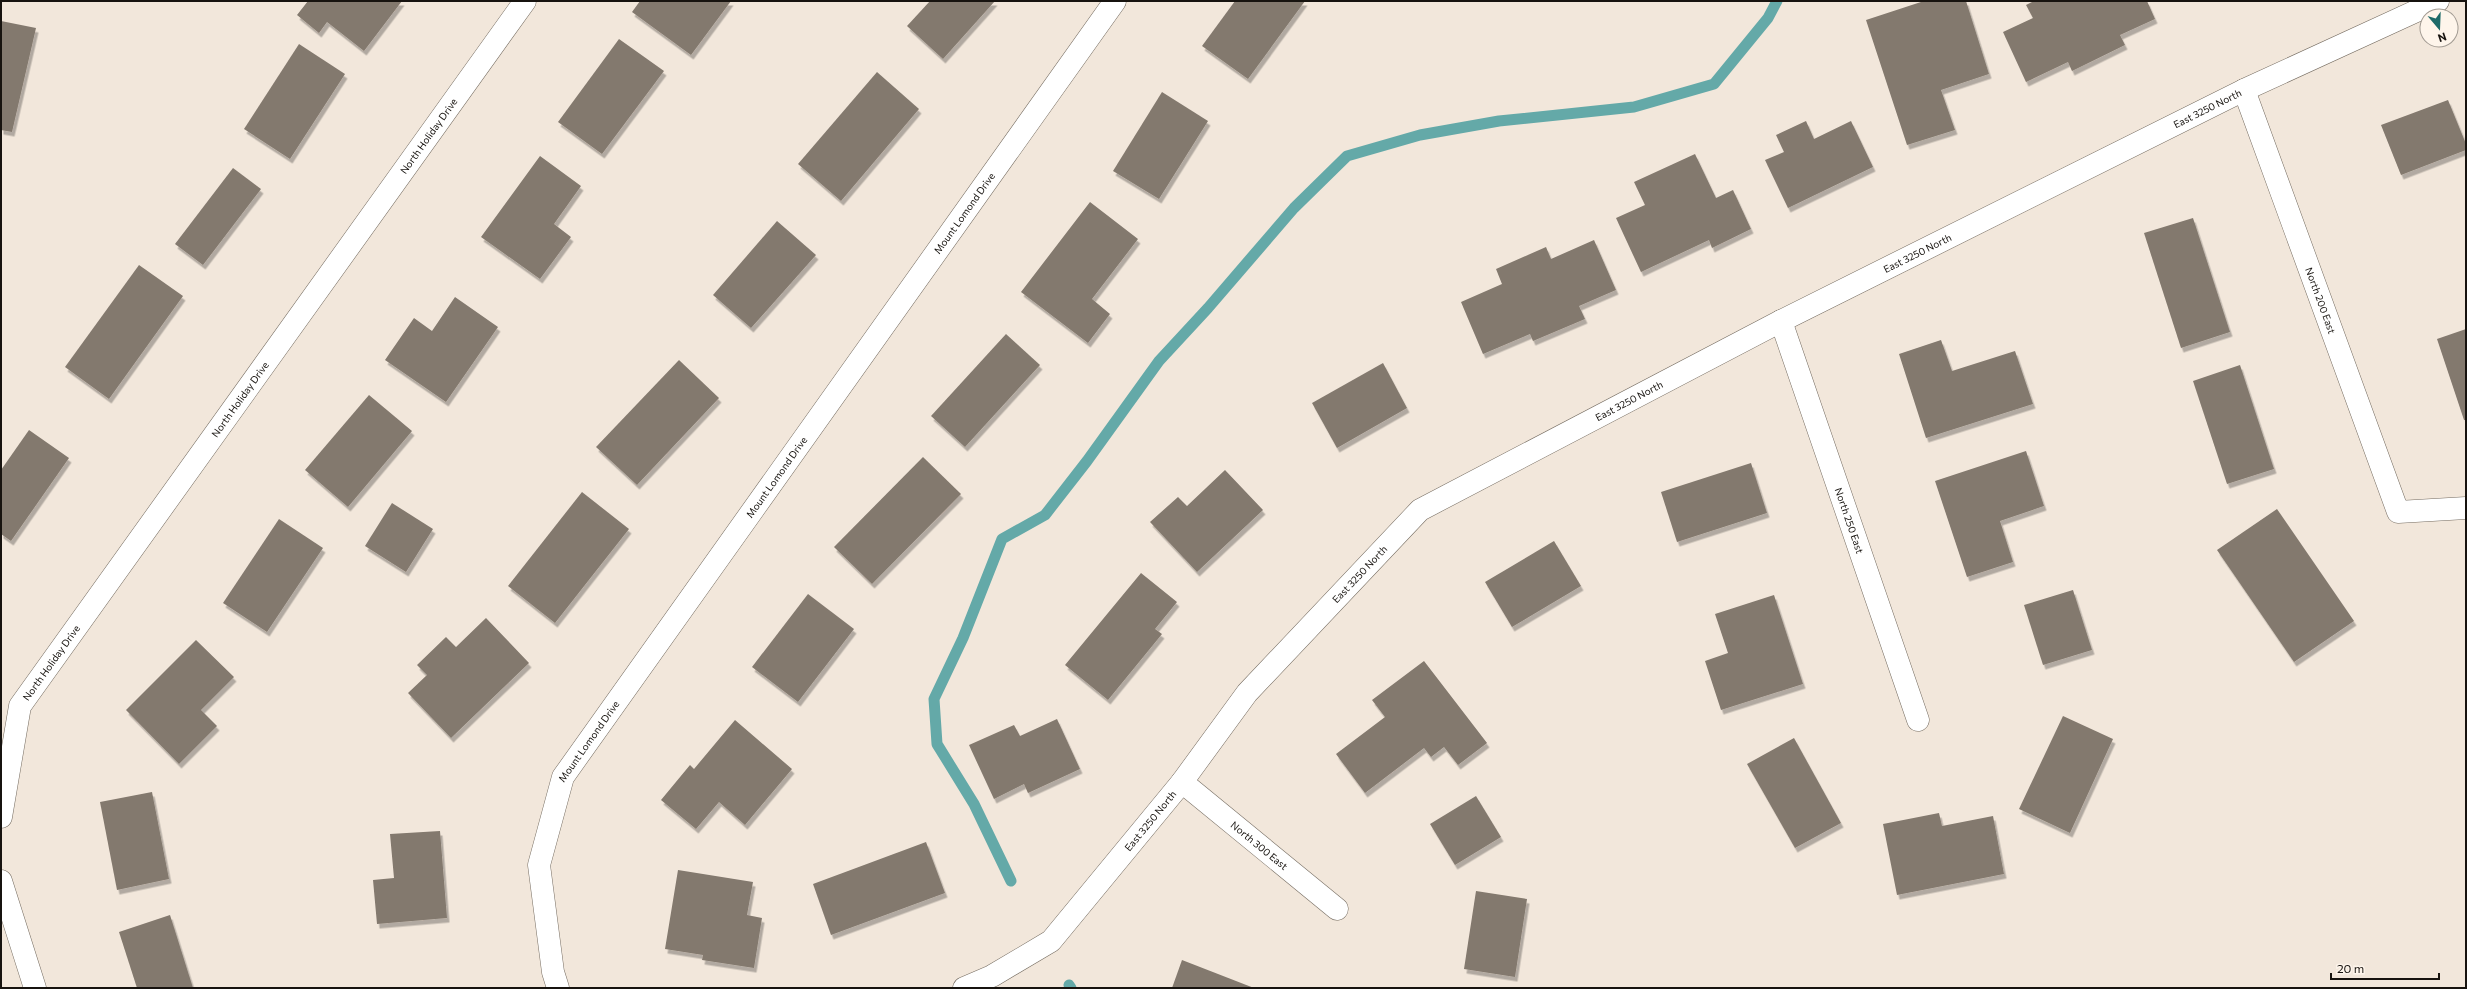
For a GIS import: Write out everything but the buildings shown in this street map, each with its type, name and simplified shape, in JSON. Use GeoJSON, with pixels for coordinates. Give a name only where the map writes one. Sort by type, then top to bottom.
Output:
{"type":"FeatureCollection","features":[{"type":"Feature","properties":{"kind":"street","name":"North Holiday Drive"},"geometry":{"type":"LineString","coordinates":[[1,817],[20,706],[525,1]]}},
{"type":"Feature","properties":{"kind":"street","name":"Mount Lomond Drive"},"geometry":{"type":"LineString","coordinates":[[558,988],[553,972],[539,865],[563,777],[1115,1]]}},
{"type":"Feature","properties":{"kind":"street","name":"East 3250 North"},"geometry":{"type":"LineString","coordinates":[[964,988],[995,982],[1051,941],[1182,782],[1247,693],[1420,510],[1781,321],[2244,90],[2438,1]]}},
{"type":"Feature","properties":{"kind":"street","name":"North 200 East"},"geometry":{"type":"LineString","coordinates":[[2244,90],[2398,512],[2466,508]]}},
{"type":"Feature","properties":{"kind":"street","name":"North 250 East"},"geometry":{"type":"LineString","coordinates":[[1781,321],[1918,720]]}},
{"type":"Feature","properties":{"kind":"street","name":"North 300 East"},"geometry":{"type":"LineString","coordinates":[[1182,782],[1337,909]]}},
{"type":"Feature","properties":{"kind":"street"},"geometry":{"type":"LineString","coordinates":[[1,881],[35,988]]}},
{"type":"Feature","properties":{"kind":"waterway"},"geometry":{"type":"LineString","coordinates":[[1011,881],[974,804],[937,744],[934,699],[963,638],[1002,539],[1045,515],[1087,461],[1159,361],[1208,308],[1294,208],[1347,156],[1420,135],[1499,121],[1634,107],[1714,84],[1768,18],[1777,1]]}}]}
